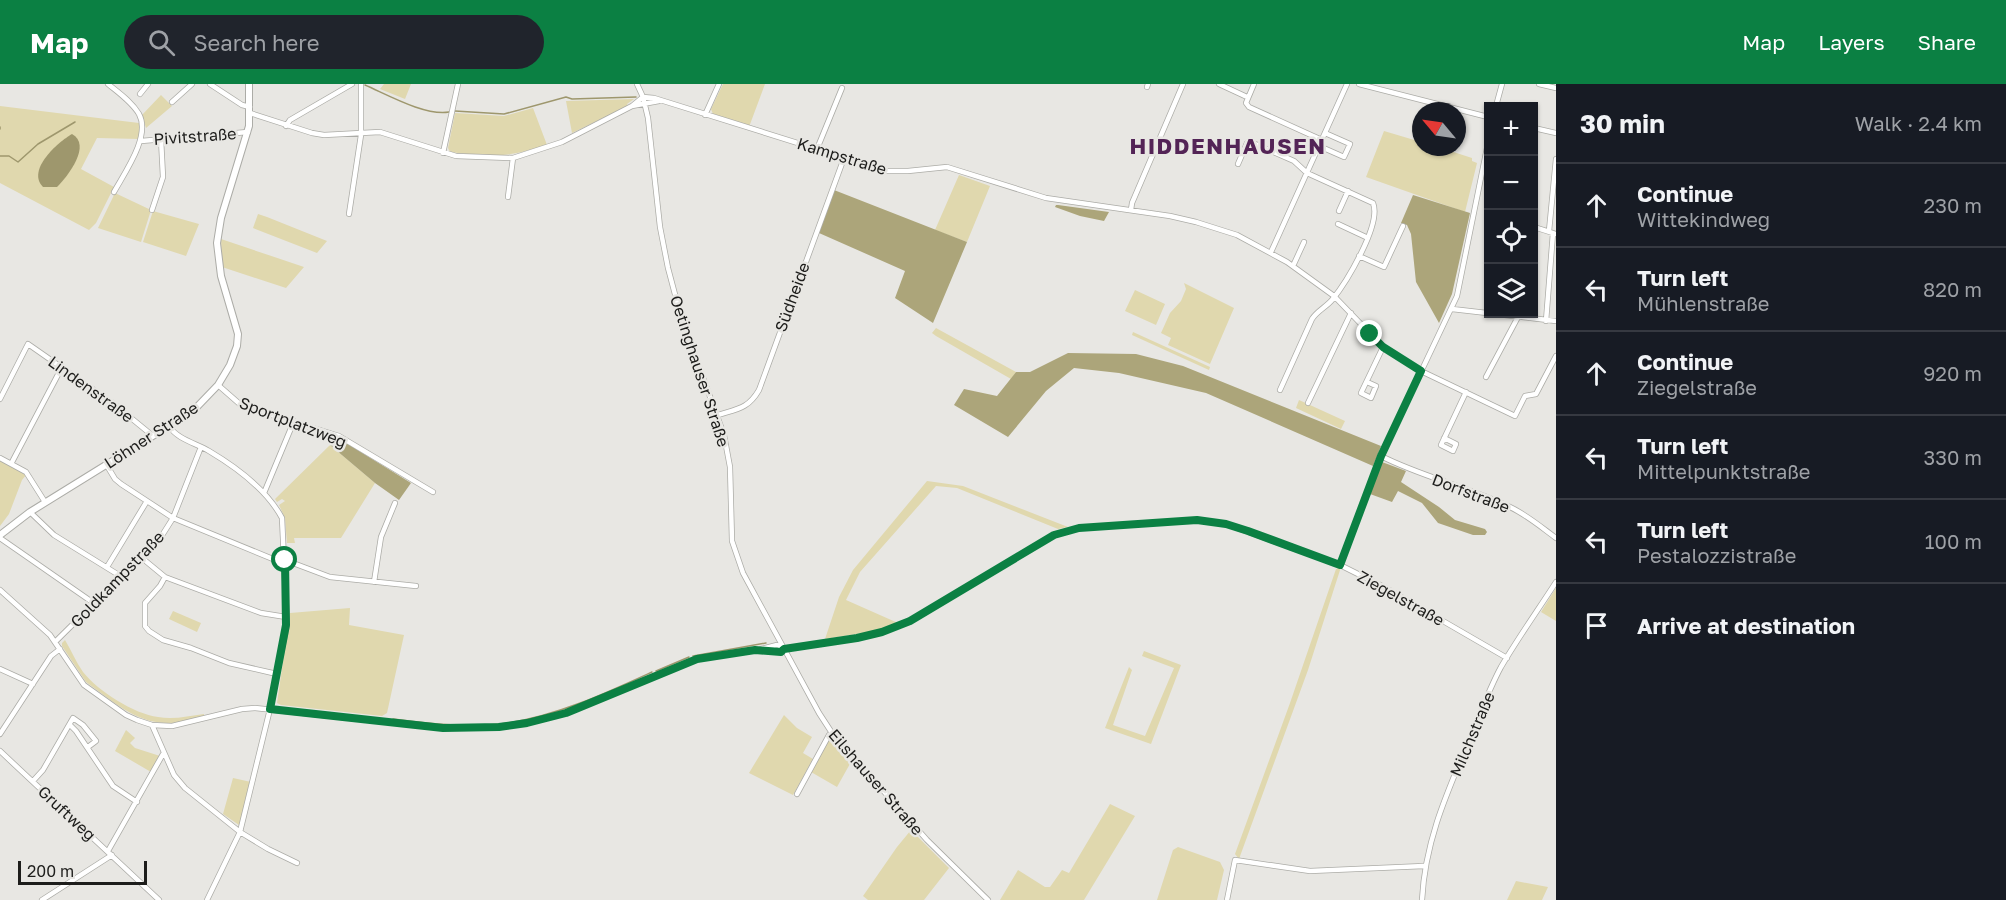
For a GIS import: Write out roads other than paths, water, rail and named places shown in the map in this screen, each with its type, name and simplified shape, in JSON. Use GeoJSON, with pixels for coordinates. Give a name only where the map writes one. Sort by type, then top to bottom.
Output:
{"type":"FeatureCollection","features":[{"type":"Feature","properties":{"kind":"main road","name":"Löhner Straße"},"geometry":{"type":"LineString","coordinates":[[0,537],[45,502],[170,426],[201,404],[218,385],[233,357],[238,336],[219,267],[218,234],[248,132],[249,84]]}},
{"type":"Feature","properties":{"kind":"street","name":"Pivitstraße"},"geometry":{"type":"LineString","coordinates":[[108,84],[140,115],[141,141],[248,132]]}},
{"type":"Feature","properties":{"kind":"street"},"geometry":{"type":"LineString","coordinates":[[140,94],[148,84]]}},
{"type":"Feature","properties":{"kind":"street"},"geometry":{"type":"LineString","coordinates":[[171,102],[192,84]]}},
{"type":"Feature","properties":{"kind":"street"},"geometry":{"type":"LineString","coordinates":[[210,84],[250,110],[286,126],[324,135],[380,132],[443,153],[488,159],[513,158],[562,142],[643,98]]}},
{"type":"Feature","properties":{"kind":"street"},"geometry":{"type":"LineString","coordinates":[[286,126],[290,120],[352,84]]}},
{"type":"Feature","properties":{"kind":"street"},"geometry":{"type":"LineString","coordinates":[[349,214],[361,132],[361,84]]}},
{"type":"Feature","properties":{"kind":"street"},"geometry":{"type":"LineString","coordinates":[[443,153],[458,84]]}},
{"type":"Feature","properties":{"kind":"street","name":"Oetinghauser Straße"},"geometry":{"type":"LineString","coordinates":[[637,84],[645,105],[660,227],[668,268],[681,317],[724,435],[730,468],[732,541],[743,573],[784,649]]}},
{"type":"Feature","properties":{"kind":"street"},"geometry":{"type":"LineString","coordinates":[[705,115],[719,84]]}},
{"type":"Feature","properties":{"kind":"street"},"geometry":{"type":"LineString","coordinates":[[1131,210],[1183,84]]}},
{"type":"Feature","properties":{"kind":"street"},"geometry":{"type":"LineString","coordinates":[[1219,84],[1247,97]]}},
{"type":"Feature","properties":{"kind":"street"},"geometry":{"type":"LineString","coordinates":[[1254,84],[1247,97],[1246,103],[1249,107],[1322,140]]}},
{"type":"Feature","properties":{"kind":"street"},"geometry":{"type":"LineString","coordinates":[[1271,252],[1347,84]]}},
{"type":"Feature","properties":{"kind":"street"},"geometry":{"type":"LineString","coordinates":[[1359,84],[1484,116]]}},
{"type":"Feature","properties":{"kind":"street"},"geometry":{"type":"LineString","coordinates":[[1497,102],[1502,84]]}},
{"type":"Feature","properties":{"kind":"street"},"geometry":{"type":"LineString","coordinates":[[1539,84],[1556,88]]}},
{"type":"Feature","properties":{"kind":"street"},"geometry":{"type":"LineString","coordinates":[[816,149],[842,88]]}},
{"type":"Feature","properties":{"kind":"street","name":"Kampstraße"},"geometry":{"type":"LineString","coordinates":[[643,98],[661,101],[896,172],[947,167],[1046,198],[1196,222],[1237,235],[1271,252],[1334,296],[1383,347],[1421,371],[1515,416],[1525,396],[1536,394],[1556,356]]}},
{"type":"Feature","properties":{"kind":"street"},"geometry":{"type":"LineString","coordinates":[[632,106],[661,101]]}},
{"type":"Feature","properties":{"kind":"street"},"geometry":{"type":"LineString","coordinates":[[1538,129],[1556,134]]}},
{"type":"Feature","properties":{"kind":"street"},"geometry":{"type":"LineString","coordinates":[[1319,146],[1344,157],[1350,144],[1325,133]]}},
{"type":"Feature","properties":{"kind":"street"},"geometry":{"type":"LineString","coordinates":[[152,210],[163,177],[161,139]]}},
{"type":"Feature","properties":{"kind":"street"},"geometry":{"type":"LineString","coordinates":[[114,192],[141,141]]}},
{"type":"Feature","properties":{"kind":"street"},"geometry":{"type":"LineString","coordinates":[[1238,164],[1247,143],[1253,142],[1294,161],[1307,173],[1373,203],[1376,210],[1368,238],[1359,256],[1334,296],[1312,319],[1280,390]]}},
{"type":"Feature","properties":{"kind":"street"},"geometry":{"type":"LineString","coordinates":[[1340,565],[1381,456],[1457,296],[1485,156]]}},
{"type":"Feature","properties":{"kind":"street"},"geometry":{"type":"LineString","coordinates":[[508,197],[513,158]]}},
{"type":"Feature","properties":{"kind":"street","name":"Südheide"},"geometry":{"type":"LineString","coordinates":[[718,415],[746,406],[759,390],[844,158]]}},
{"type":"Feature","properties":{"kind":"street"},"geometry":{"type":"LineString","coordinates":[[1546,321],[1556,159]]}},
{"type":"Feature","properties":{"kind":"street"},"geometry":{"type":"LineString","coordinates":[[1339,211],[1348,191]]}},
{"type":"Feature","properties":{"kind":"street"},"geometry":{"type":"LineString","coordinates":[[1338,224],[1368,238]]}},
{"type":"Feature","properties":{"kind":"street"},"geometry":{"type":"LineString","coordinates":[[1359,256],[1384,267],[1403,226]]}},
{"type":"Feature","properties":{"kind":"street"},"geometry":{"type":"LineString","coordinates":[[1293,266],[1304,242]]}},
{"type":"Feature","properties":{"kind":"street"},"geometry":{"type":"LineString","coordinates":[[1452,309],[1484,313]]}},
{"type":"Feature","properties":{"kind":"street"},"geometry":{"type":"LineString","coordinates":[[1308,403],[1351,313]]}},
{"type":"Feature","properties":{"kind":"street"},"geometry":{"type":"LineString","coordinates":[[1486,378],[1517,318]]}},
{"type":"Feature","properties":{"kind":"street"},"geometry":{"type":"LineString","coordinates":[[1525,318],[1556,321]]}},
{"type":"Feature","properties":{"kind":"street","name":"Lindenstraße"},"geometry":{"type":"LineString","coordinates":[[0,399],[28,344],[114,404],[153,436]]}},
{"type":"Feature","properties":{"kind":"street"},"geometry":{"type":"LineString","coordinates":[[1367,382],[1383,347]]}},
{"type":"Feature","properties":{"kind":"street"},"geometry":{"type":"LineString","coordinates":[[11,464],[62,367]]}},
{"type":"Feature","properties":{"kind":"street","name":"Sportplatzweg"},"geometry":{"type":"LineString","coordinates":[[218,385],[242,406],[339,436],[433,492]]}},
{"type":"Feature","properties":{"kind":"street"},"geometry":{"type":"LineString","coordinates":[[1444,438],[1466,392]]}},
{"type":"Feature","properties":{"kind":"street"},"geometry":{"type":"LineString","coordinates":[[264,493],[294,421]]}},
{"type":"Feature","properties":{"kind":"street"},"geometry":{"type":"LineString","coordinates":[[170,426],[173,432],[183,439],[229,463],[264,493],[275,505],[282,518],[286,625],[277,674],[240,832],[207,900]]}},
{"type":"Feature","properties":{"kind":"street","name":"Goldkampstraße"},"geometry":{"type":"LineString","coordinates":[[56,642],[142,558],[160,537],[173,518],[201,447]]}},
{"type":"Feature","properties":{"kind":"street","name":"Dorfstraße"},"geometry":{"type":"LineString","coordinates":[[1381,456],[1509,507],[1526,516],[1556,538]]}},
{"type":"Feature","properties":{"kind":"street"},"geometry":{"type":"LineString","coordinates":[[0,458],[26,472],[45,502]]}},
{"type":"Feature","properties":{"kind":"street"},"geometry":{"type":"LineString","coordinates":[[106,464],[115,479],[173,518],[330,577],[416,586]]}},
{"type":"Feature","properties":{"kind":"street"},"geometry":{"type":"LineString","coordinates":[[107,567],[147,501]]}},
{"type":"Feature","properties":{"kind":"street"},"geometry":{"type":"LineString","coordinates":[[374,582],[381,537],[394,503]]}},
{"type":"Feature","properties":{"kind":"street"},"geometry":{"type":"LineString","coordinates":[[30,512],[57,536],[122,577]]}},
{"type":"Feature","properties":{"kind":"street","name":"Ziegelstraße"},"geometry":{"type":"LineString","coordinates":[[152,725],[172,726],[242,709],[270,709],[466,729],[511,726],[542,720],[586,705],[697,659],[755,650],[781,652],[784,649],[882,632],[910,621],[1054,535],[1079,528],[1197,520],[1226,524],[1340,565],[1386,588],[1507,658]]}},
{"type":"Feature","properties":{"kind":"street"},"geometry":{"type":"LineString","coordinates":[[0,537],[95,604]]}},
{"type":"Feature","properties":{"kind":"street"},"geometry":{"type":"LineString","coordinates":[[142,558],[165,577],[261,613],[286,617]]}},
{"type":"Feature","properties":{"kind":"street"},"geometry":{"type":"LineString","coordinates":[[165,577],[146,603],[145,626],[149,631],[163,640],[229,663],[277,674]]}},
{"type":"Feature","properties":{"kind":"street","name":"Milchstraße"},"geometry":{"type":"LineString","coordinates":[[1422,900],[1425,866],[1432,837],[1444,802],[1494,682],[1556,582]]}},
{"type":"Feature","properties":{"kind":"street"},"geometry":{"type":"LineString","coordinates":[[0,590],[33,618],[56,642],[84,685],[126,715],[152,725],[163,754],[174,775],[185,788],[240,832],[297,863]]}},
{"type":"Feature","properties":{"kind":"street"},"geometry":{"type":"LineString","coordinates":[[0,734],[51,656],[60,649]]}},
{"type":"Feature","properties":{"kind":"street","name":"Eilshauser Straße"},"geometry":{"type":"LineString","coordinates":[[784,649],[832,733],[919,832],[988,900]]}},
{"type":"Feature","properties":{"kind":"street"},"geometry":{"type":"LineString","coordinates":[[0,669],[33,684]]}},
{"type":"Feature","properties":{"kind":"street"},"geometry":{"type":"LineString","coordinates":[[33,781],[43,770],[73,718],[96,741],[88,747]]}},
{"type":"Feature","properties":{"kind":"street"},"geometry":{"type":"LineString","coordinates":[[70,725],[88,747],[113,786],[136,802]]}},
{"type":"Feature","properties":{"kind":"street"},"geometry":{"type":"LineString","coordinates":[[797,794],[832,733]]}},
{"type":"Feature","properties":{"kind":"street","name":"Gruftweg"},"geometry":{"type":"LineString","coordinates":[[0,751],[159,900]]}},
{"type":"Feature","properties":{"kind":"street"},"geometry":{"type":"LineString","coordinates":[[42,900],[110,853],[163,754]]}},
{"type":"Feature","properties":{"kind":"street"},"geometry":{"type":"LineString","coordinates":[[1227,900],[1235,860],[1310,871],[1425,866]]}},
{"type":"Feature","properties":{"kind":"waterway"},"geometry":{"type":"LineString","coordinates":[[365,85],[418,108],[449,112]]}},
{"type":"Feature","properties":{"kind":"waterway"},"geometry":{"type":"LineString","coordinates":[[455,111],[504,114],[566,97],[572,99],[636,97]]}},
{"type":"Feature","properties":{"kind":"waterway"},"geometry":{"type":"LineString","coordinates":[[0,156],[9,156],[18,162],[38,144],[75,122]]}},
{"type":"Feature","properties":{"kind":"waterway"},"geometry":{"type":"LineString","coordinates":[[693,656],[766,643]]}},
{"type":"Feature","properties":{"kind":"waterway"},"geometry":{"type":"LineString","coordinates":[[656,671],[689,657]]}},
{"type":"Feature","properties":{"kind":"waterway"},"geometry":{"type":"LineString","coordinates":[[393,719],[450,725],[508,723],[564,709],[652,672]]}},
{"type":"Feature","properties":{"kind":"district","name":"HIDDENHAUSEN"},"geometry":{"type":"Point","coordinates":[1228,145]}}]}
